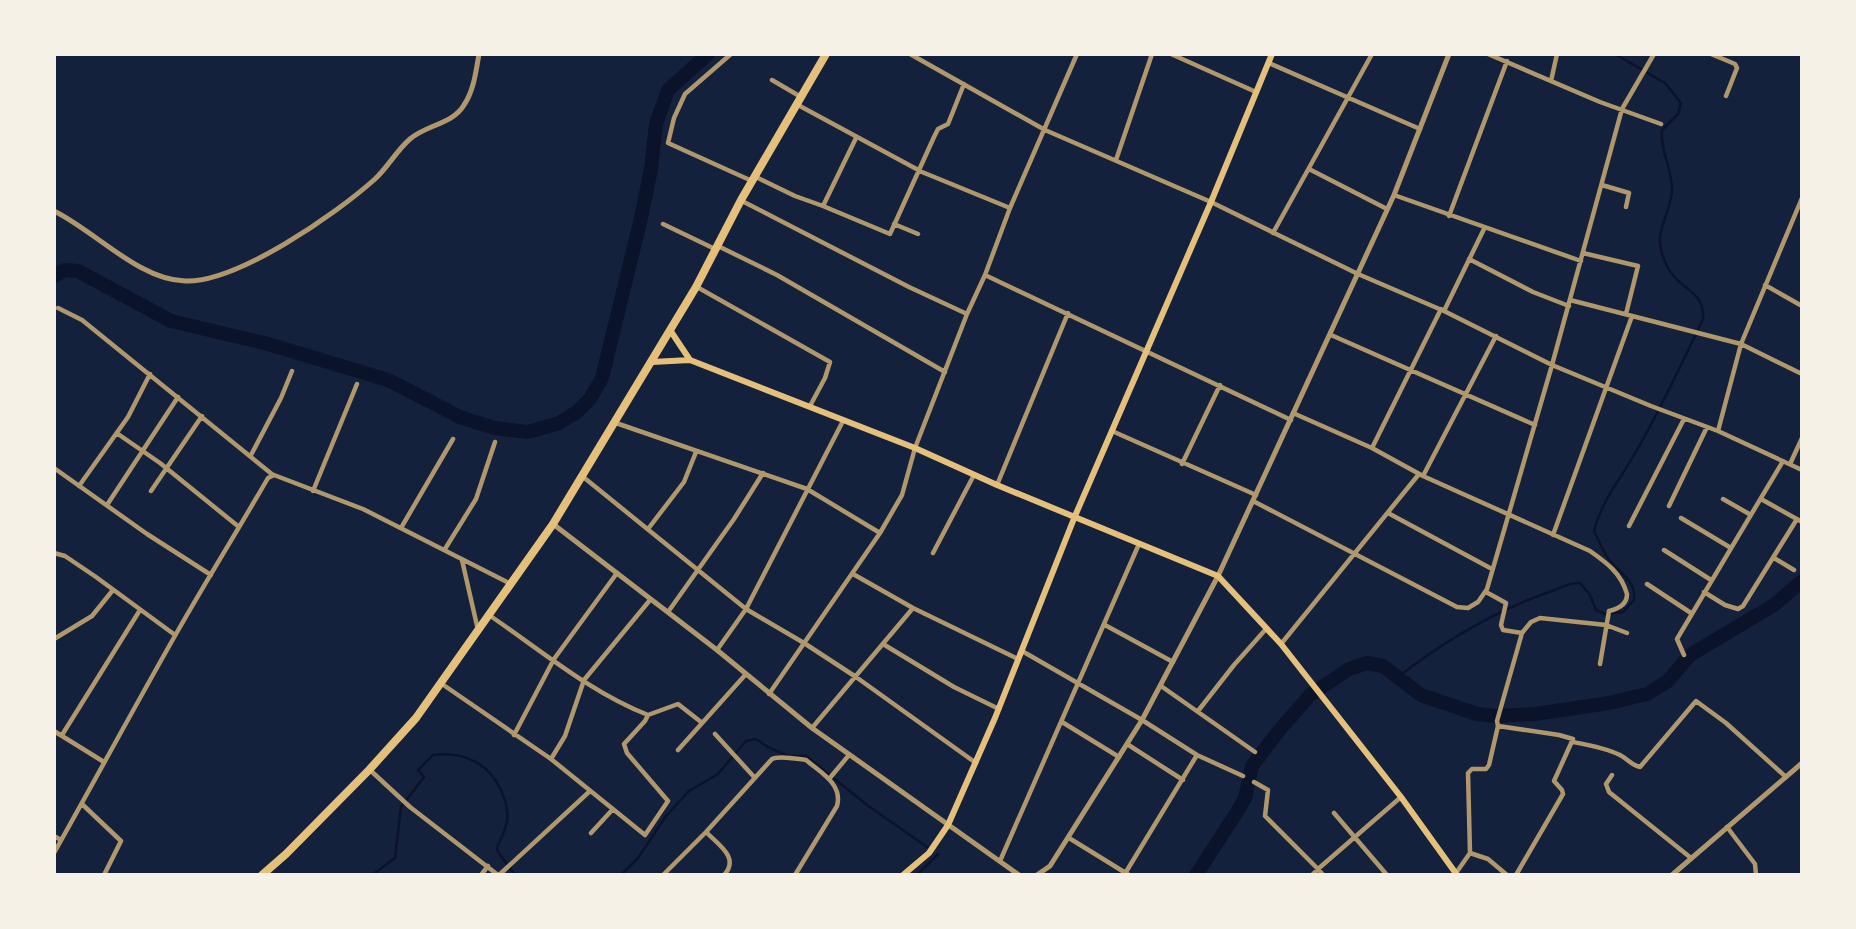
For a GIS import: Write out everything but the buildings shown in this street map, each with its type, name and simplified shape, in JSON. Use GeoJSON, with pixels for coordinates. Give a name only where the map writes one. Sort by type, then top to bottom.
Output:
{"type":"FeatureCollection","features":[{"type":"Feature","properties":{"kind":"highway"},"geometry":{"type":"LineString","coordinates":[[262,875],[369,770],[416,718],[479,631],[509,583],[552,524],[616,423],[696,287],[741,200],[826,54]]}},
{"type":"Feature","properties":{"kind":"main road"},"geometry":{"type":"LineString","coordinates":[[903,875],[929,853],[948,825],[999,709],[1075,516],[1272,54]]}},
{"type":"Feature","properties":{"kind":"main road"},"geometry":{"type":"LineString","coordinates":[[670,330],[690,360]]}},
{"type":"Feature","properties":{"kind":"main road"},"geometry":{"type":"LineString","coordinates":[[652,362],[690,360],[915,448],[997,485],[1219,576],[1281,644],[1401,797],[1456,874]]}},
{"type":"Feature","properties":{"kind":"street"},"geometry":{"type":"LineString","coordinates":[[54,211],[144,270],[165,279],[200,280],[236,270],[334,211],[376,177],[412,138],[454,117],[464,106],[471,91],[480,54]]}},
{"type":"Feature","properties":{"kind":"street"},"geometry":{"type":"LineString","coordinates":[[731,54],[685,94],[674,118],[668,143],[890,234],[938,129],[948,124],[964,84]]}},
{"type":"Feature","properties":{"kind":"street"},"geometry":{"type":"LineString","coordinates":[[910,54],[921,57],[1045,130],[1211,202],[1358,274],[1443,310],[1552,365],[1718,431],[1802,470]]}},
{"type":"Feature","properties":{"kind":"street"},"geometry":{"type":"LineString","coordinates":[[769,694],[853,574],[902,495],[915,448],[967,314],[1077,54]]}},
{"type":"Feature","properties":{"kind":"street"},"geometry":{"type":"LineString","coordinates":[[1116,160],[1152,54]]}},
{"type":"Feature","properties":{"kind":"street"},"geometry":{"type":"LineString","coordinates":[[1171,54],[1256,92]]}},
{"type":"Feature","properties":{"kind":"street"},"geometry":{"type":"LineString","coordinates":[[1272,233],[1372,54]]}},
{"type":"Feature","properties":{"kind":"street"},"geometry":{"type":"LineString","coordinates":[[1037,875],[1050,866],[1069,838],[1142,720],[1219,576],[1394,195],[1449,54]]}},
{"type":"Feature","properties":{"kind":"street"},"geometry":{"type":"LineString","coordinates":[[1488,54],[1661,124]]}},
{"type":"Feature","properties":{"kind":"street"},"geometry":{"type":"LineString","coordinates":[[1551,80],[1557,54]]}},
{"type":"Feature","properties":{"kind":"street"},"geometry":{"type":"LineString","coordinates":[[1112,431],[1254,498],[1457,607],[1468,608],[1474,605],[1486,592],[1622,110],[1654,54]]}},
{"type":"Feature","properties":{"kind":"street"},"geometry":{"type":"LineString","coordinates":[[1711,54],[1729,61],[1737,68],[1726,96]]}},
{"type":"Feature","properties":{"kind":"street"},"geometry":{"type":"LineString","coordinates":[[1449,216],[1507,61]]}},
{"type":"Feature","properties":{"kind":"street"},"geometry":{"type":"LineString","coordinates":[[1269,63],[1420,129]]}},
{"type":"Feature","properties":{"kind":"street"},"geometry":{"type":"LineString","coordinates":[[772,80],[800,102],[856,138],[919,171],[1010,208]]}},
{"type":"Feature","properties":{"kind":"street"},"geometry":{"type":"LineString","coordinates":[[823,206],[856,138]]}},
{"type":"Feature","properties":{"kind":"street"},"geometry":{"type":"LineString","coordinates":[[1309,169],[1387,209]]}},
{"type":"Feature","properties":{"kind":"street"},"geometry":{"type":"LineString","coordinates":[[1602,185],[1629,193],[1626,207]]}},
{"type":"Feature","properties":{"kind":"street"},"geometry":{"type":"LineString","coordinates":[[1394,195],[1484,229],[1581,261]]}},
{"type":"Feature","properties":{"kind":"street"},"geometry":{"type":"LineString","coordinates":[[1718,431],[1741,344],[1802,198]]}},
{"type":"Feature","properties":{"kind":"street"},"geometry":{"type":"LineString","coordinates":[[741,200],[967,314]]}},
{"type":"Feature","properties":{"kind":"street"},"geometry":{"type":"LineString","coordinates":[[663,224],[777,275],[945,372]]}},
{"type":"Feature","properties":{"kind":"street"},"geometry":{"type":"LineString","coordinates":[[894,224],[918,234]]}},
{"type":"Feature","properties":{"kind":"street"},"geometry":{"type":"LineString","coordinates":[[1372,448],[1484,229]]}},
{"type":"Feature","properties":{"kind":"street"},"geometry":{"type":"LineString","coordinates":[[1553,536],[1629,315],[1638,266],[1583,253]]}},
{"type":"Feature","properties":{"kind":"street"},"geometry":{"type":"LineString","coordinates":[[1469,259],[1533,292],[1741,344],[1802,374]]}},
{"type":"Feature","properties":{"kind":"street"},"geometry":{"type":"LineString","coordinates":[[985,275],[1291,420]]}},
{"type":"Feature","properties":{"kind":"street"},"geometry":{"type":"LineString","coordinates":[[1765,285],[1802,306]]}},
{"type":"Feature","properties":{"kind":"street"},"geometry":{"type":"LineString","coordinates":[[696,287],[830,362],[810,406]]}},
{"type":"Feature","properties":{"kind":"street"},"geometry":{"type":"LineString","coordinates":[[58,308],[82,320],[274,475],[363,509],[509,583]]}},
{"type":"Feature","properties":{"kind":"street"},"geometry":{"type":"LineString","coordinates":[[997,485],[1068,313]]}},
{"type":"Feature","properties":{"kind":"street"},"geometry":{"type":"LineString","coordinates":[[1331,335],[1535,425]]}},
{"type":"Feature","properties":{"kind":"street"},"geometry":{"type":"LineString","coordinates":[[1281,644],[1422,475],[1496,336]]}},
{"type":"Feature","properties":{"kind":"street"},"geometry":{"type":"LineString","coordinates":[[251,454],[292,371]]}},
{"type":"Feature","properties":{"kind":"street"},"geometry":{"type":"LineString","coordinates":[[79,486],[118,434],[150,374]]}},
{"type":"Feature","properties":{"kind":"street"},"geometry":{"type":"LineString","coordinates":[[313,491],[357,384]]}},
{"type":"Feature","properties":{"kind":"street"},"geometry":{"type":"LineString","coordinates":[[1182,464],[1220,385]]}},
{"type":"Feature","properties":{"kind":"street"},"geometry":{"type":"LineString","coordinates":[[107,505],[178,397]]}},
{"type":"Feature","properties":{"kind":"street"},"geometry":{"type":"LineString","coordinates":[[1293,412],[1372,448],[1422,475],[1590,551],[1617,572],[1625,584],[1627,598],[1618,608],[1609,611],[1600,664]]}},
{"type":"Feature","properties":{"kind":"street"},"geometry":{"type":"LineString","coordinates":[[151,491],[202,416]]}},
{"type":"Feature","properties":{"kind":"street"},"geometry":{"type":"LineString","coordinates":[[1629,526],[1684,419]]}},
{"type":"Feature","properties":{"kind":"street"},"geometry":{"type":"LineString","coordinates":[[717,650],[746,609],[843,421]]}},
{"type":"Feature","properties":{"kind":"street"},"geometry":{"type":"LineString","coordinates":[[616,423],[807,489],[880,533]]}},
{"type":"Feature","properties":{"kind":"street"},"geometry":{"type":"LineString","coordinates":[[1669,506],[1707,427]]}},
{"type":"Feature","properties":{"kind":"street"},"geometry":{"type":"LineString","coordinates":[[118,434],[239,527]]}},
{"type":"Feature","properties":{"kind":"street"},"geometry":{"type":"LineString","coordinates":[[1790,464],[1802,438]]}},
{"type":"Feature","properties":{"kind":"street"},"geometry":{"type":"LineString","coordinates":[[401,528],[453,439]]}},
{"type":"Feature","properties":{"kind":"street"},"geometry":{"type":"LineString","coordinates":[[445,549],[476,499],[495,442]]}},
{"type":"Feature","properties":{"kind":"street"},"geometry":{"type":"LineString","coordinates":[[648,529],[684,482],[696,452]]}},
{"type":"Feature","properties":{"kind":"street"},"geometry":{"type":"LineString","coordinates":[[1684,655],[1677,639],[1783,461]]}},
{"type":"Feature","properties":{"kind":"street"},"geometry":{"type":"LineString","coordinates":[[54,468],[157,541],[211,575]]}},
{"type":"Feature","properties":{"kind":"street"},"geometry":{"type":"LineString","coordinates":[[667,613],[763,473]]}},
{"type":"Feature","properties":{"kind":"street"},"geometry":{"type":"LineString","coordinates":[[54,853],[175,635],[268,478],[274,475]]}},
{"type":"Feature","properties":{"kind":"street"},"geometry":{"type":"LineString","coordinates":[[933,553],[974,475]]}},
{"type":"Feature","properties":{"kind":"street"},"geometry":{"type":"LineString","coordinates":[[581,476],[746,609],[856,677],[975,763]]}},
{"type":"Feature","properties":{"kind":"street"},"geometry":{"type":"LineString","coordinates":[[1723,499],[1751,514]]}},
{"type":"Feature","properties":{"kind":"street"},"geometry":{"type":"LineString","coordinates":[[1704,592],[1725,605],[1738,609],[1743,606],[1800,521],[1761,499]]}},
{"type":"Feature","properties":{"kind":"street"},"geometry":{"type":"LineString","coordinates":[[1388,513],[1492,569]]}},
{"type":"Feature","properties":{"kind":"street"},"geometry":{"type":"LineString","coordinates":[[1681,519],[1731,548]]}},
{"type":"Feature","properties":{"kind":"street"},"geometry":{"type":"LineString","coordinates":[[552,524],[717,650],[812,728],[1019,875]]}},
{"type":"Feature","properties":{"kind":"street"},"geometry":{"type":"LineString","coordinates":[[1000,861],[1139,543]]}},
{"type":"Feature","properties":{"kind":"street"},"geometry":{"type":"LineString","coordinates":[[1664,550],[1711,580]]}},
{"type":"Feature","properties":{"kind":"street"},"geometry":{"type":"LineString","coordinates":[[54,553],[65,556],[175,635]]}},
{"type":"Feature","properties":{"kind":"street"},"geometry":{"type":"LineString","coordinates":[[1774,558],[1794,570]]}},
{"type":"Feature","properties":{"kind":"street"},"geometry":{"type":"LineString","coordinates":[[461,559],[479,631]]}},
{"type":"Feature","properties":{"kind":"street"},"geometry":{"type":"LineString","coordinates":[[514,735],[554,659],[617,573]]}},
{"type":"Feature","properties":{"kind":"street"},"geometry":{"type":"LineString","coordinates":[[853,574],[912,608],[1018,659]]}},
{"type":"Feature","properties":{"kind":"street"},"geometry":{"type":"LineString","coordinates":[[1647,584],[1692,613]]}},
{"type":"Feature","properties":{"kind":"street"},"geometry":{"type":"LineString","coordinates":[[54,639],[92,616],[113,590]]}},
{"type":"Feature","properties":{"kind":"street"},"geometry":{"type":"LineString","coordinates":[[1486,592],[1504,601],[1506,606],[1501,625],[1503,630],[1522,634]]}},
{"type":"Feature","properties":{"kind":"street"},"geometry":{"type":"LineString","coordinates":[[551,759],[565,736],[584,680],[650,600]]}},
{"type":"Feature","properties":{"kind":"street"},"geometry":{"type":"LineString","coordinates":[[812,728],[912,608]]}},
{"type":"Feature","properties":{"kind":"street"},"geometry":{"type":"LineString","coordinates":[[61,735],[140,610]]}},
{"type":"Feature","properties":{"kind":"street"},"geometry":{"type":"LineString","coordinates":[[489,615],[612,698],[648,715]]}},
{"type":"Feature","properties":{"kind":"street"},"geometry":{"type":"LineString","coordinates":[[1456,874],[1470,853],[1468,772],[1488,767],[1522,634],[1531,622],[1540,618],[1606,625],[1627,633]]}},
{"type":"Feature","properties":{"kind":"street"},"geometry":{"type":"LineString","coordinates":[[1105,625],[1174,663]]}},
{"type":"Feature","properties":{"kind":"street"},"geometry":{"type":"LineString","coordinates":[[1198,711],[1266,629]]}},
{"type":"Feature","properties":{"kind":"street"},"geometry":{"type":"LineString","coordinates":[[883,644],[954,687],[999,709]]}},
{"type":"Feature","properties":{"kind":"street"},"geometry":{"type":"LineString","coordinates":[[1021,651],[1080,683],[1197,755],[1243,776]]}},
{"type":"Feature","properties":{"kind":"street"},"geometry":{"type":"LineString","coordinates":[[678,750],[746,674]]}},
{"type":"Feature","properties":{"kind":"street"},"geometry":{"type":"LineString","coordinates":[[442,684],[551,759],[645,835],[668,801],[626,753],[625,741],[648,715],[678,704],[701,722]]}},
{"type":"Feature","properties":{"kind":"street"},"geometry":{"type":"LineString","coordinates":[[1161,686],[1255,752]]}},
{"type":"Feature","properties":{"kind":"street"},"geometry":{"type":"LineString","coordinates":[[1498,724],[1572,738],[1573,741],[1606,749],[1640,767],[1696,701],[1706,706],[1786,777]]}},
{"type":"Feature","properties":{"kind":"street"},"geometry":{"type":"LineString","coordinates":[[1062,722],[1119,757]]}},
{"type":"Feature","properties":{"kind":"street"},"geometry":{"type":"LineString","coordinates":[[54,731],[104,762]]}},
{"type":"Feature","properties":{"kind":"street"},"geometry":{"type":"LineString","coordinates":[[715,734],[755,778]]}},
{"type":"Feature","properties":{"kind":"street"},"geometry":{"type":"LineString","coordinates":[[1516,875],[1563,794],[1554,781],[1573,741]]}},
{"type":"Feature","properties":{"kind":"street"},"geometry":{"type":"LineString","coordinates":[[1127,744],[1183,779]]}},
{"type":"Feature","properties":{"kind":"street"},"geometry":{"type":"LineString","coordinates":[[830,777],[849,755]]}},
{"type":"Feature","properties":{"kind":"street"},"geometry":{"type":"LineString","coordinates":[[1069,838],[1127,874],[1197,755]]}},
{"type":"Feature","properties":{"kind":"street"},"geometry":{"type":"LineString","coordinates":[[663,875],[772,759],[779,756],[806,760],[830,777],[838,791],[837,806],[795,875]]}},
{"type":"Feature","properties":{"kind":"street"},"geometry":{"type":"LineString","coordinates":[[1672,875],[1802,763]]}},
{"type":"Feature","properties":{"kind":"street"},"geometry":{"type":"LineString","coordinates":[[369,770],[410,807],[498,875],[590,791]]}},
{"type":"Feature","properties":{"kind":"street"},"geometry":{"type":"LineString","coordinates":[[1612,775],[1606,783],[1609,792],[1691,858]]}},
{"type":"Feature","properties":{"kind":"street"},"geometry":{"type":"LineString","coordinates":[[1254,782],[1268,790],[1265,816],[1323,875]]}},
{"type":"Feature","properties":{"kind":"street"},"geometry":{"type":"LineString","coordinates":[[1312,875],[1401,797]]}},
{"type":"Feature","properties":{"kind":"street"},"geometry":{"type":"LineString","coordinates":[[83,804],[121,841],[104,875]]}},
{"type":"Feature","properties":{"kind":"street"},"geometry":{"type":"LineString","coordinates":[[591,833],[613,809]]}},
{"type":"Feature","properties":{"kind":"street"},"geometry":{"type":"LineString","coordinates":[[1334,813],[1387,875]]}},
{"type":"Feature","properties":{"kind":"street"},"geometry":{"type":"LineString","coordinates":[[1727,827],[1755,863],[1756,875]]}},
{"type":"Feature","properties":{"kind":"street"},"geometry":{"type":"LineString","coordinates":[[706,832],[731,859],[731,865],[724,875]]}},
{"type":"Feature","properties":{"kind":"street"},"geometry":{"type":"LineString","coordinates":[[54,836],[61,840]]}},
{"type":"Feature","properties":{"kind":"street"},"geometry":{"type":"LineString","coordinates":[[1470,853],[1488,859],[1507,875]]}},
{"type":"Feature","properties":{"kind":"street"},"geometry":{"type":"LineString","coordinates":[[481,875],[488,866]]}},
{"type":"Feature","properties":{"kind":"waterway"},"geometry":{"type":"LineString","coordinates":[[54,276],[65,270],[78,271],[171,321],[268,344],[388,380],[462,418],[495,428],[528,432],[559,423],[577,412],[590,399],[602,378],[641,218],[651,169],[656,124],[668,90],[708,54]]}},
{"type":"Feature","properties":{"kind":"waterway"},"geometry":{"type":"LineString","coordinates":[[1398,677],[1451,640],[1489,618],[1568,585],[1580,583],[1590,595],[1596,610],[1605,614],[1623,612],[1634,600],[1631,583],[1608,559],[1594,531],[1606,501],[1670,388],[1703,319],[1703,309],[1696,296],[1673,276],[1662,255],[1660,244],[1672,189],[1662,130],[1678,114],[1681,103],[1665,83],[1615,54]]}},
{"type":"Feature","properties":{"kind":"waterway"},"geometry":{"type":"LineString","coordinates":[[1196,875],[1245,798],[1252,766],[1310,695],[1349,669],[1367,663],[1383,666],[1421,695],[1477,714],[1535,714],[1609,703],[1647,694],[1668,681],[1690,655],[1774,605],[1802,581]]}},
{"type":"Feature","properties":{"kind":"waterway"},"geometry":{"type":"LineString","coordinates":[[621,875],[638,858],[666,816],[689,791],[718,774],[746,741],[756,739],[788,756],[806,756],[867,805],[927,847]]}},
{"type":"Feature","properties":{"kind":"waterway"},"geometry":{"type":"LineString","coordinates":[[372,875],[395,858],[401,807],[424,777],[418,770],[433,755],[445,754],[476,762],[492,775],[498,784],[505,801],[507,819],[497,847],[515,875]]}},
{"type":"Feature","properties":{"kind":"waterway"},"geometry":{"type":"LineString","coordinates":[[917,875],[938,854]]}}]}
